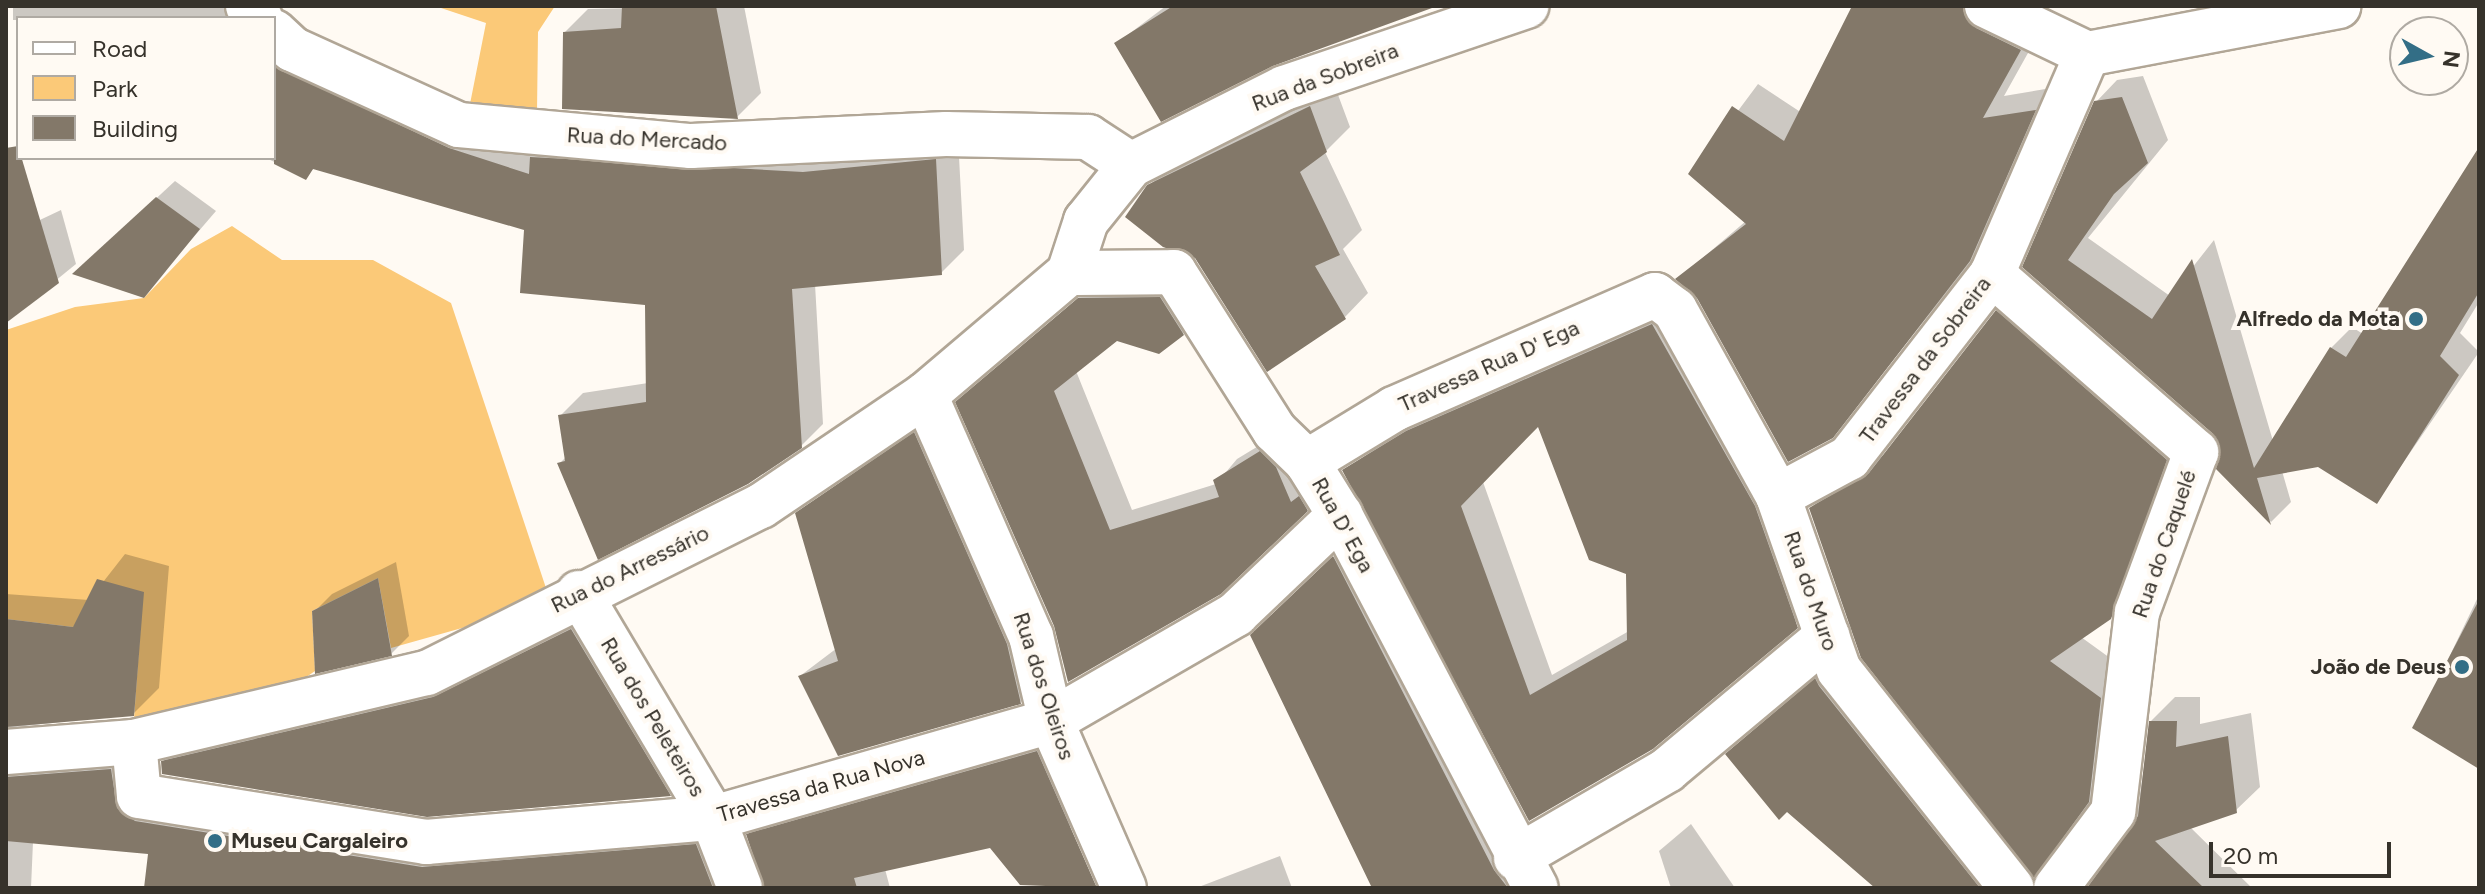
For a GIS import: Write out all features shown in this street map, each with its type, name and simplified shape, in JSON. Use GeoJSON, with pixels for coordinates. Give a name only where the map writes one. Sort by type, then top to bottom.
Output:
{"type":"FeatureCollection","features":[{"type":"Feature","properties":{"kind":"street","name":"Rua da Sobreira"},"geometry":{"type":"LineString","coordinates":[[1131,165],[1284,88],[1526,6]]}},
{"type":"Feature","properties":{"kind":"street"},"geometry":{"type":"LineString","coordinates":[[1987,6],[2087,54],[2270,11],[2338,6]]}},
{"type":"Feature","properties":{"kind":"street","name":"Rua do Mercado"},"geometry":{"type":"LineString","coordinates":[[276,34],[292,49],[459,125],[691,146],[946,134],[1088,137],[1131,165]]}},
{"type":"Feature","properties":{"kind":"street","name":"Travessa da Sobreira"},"geometry":{"type":"LineString","coordinates":[[1778,496],[1849,458],[1992,274],[2087,54]]}},
{"type":"Feature","properties":{"kind":"street"},"geometry":{"type":"LineString","coordinates":[[1069,273],[1086,221],[1131,165]]}},
{"type":"Feature","properties":{"kind":"street","name":"Rua D' Ega"},"geometry":{"type":"LineString","coordinates":[[1069,273],[1174,272],[1275,431],[1307,462],[1340,515],[1526,873]]}},
{"type":"Feature","properties":{"kind":"street","name":"Rua do Arressário"},"geometry":{"type":"LineString","coordinates":[[6,752],[134,742],[400,684],[579,593],[761,506],[925,395],[1069,273]]}},
{"type":"Feature","properties":{"kind":"street","name":"Rua do Caquelé"},"geometry":{"type":"LineString","coordinates":[[1992,274],[2196,452],[2137,612],[2113,812],[2056,888]]}},
{"type":"Feature","properties":{"kind":"street","name":"Travessa Rua D' Ega"},"geometry":{"type":"LineString","coordinates":[[1307,462],[1394,409],[1586,322],[1655,295],[1675,310]]}},
{"type":"Feature","properties":{"kind":"street","name":"Rua do Muro"},"geometry":{"type":"LineString","coordinates":[[1675,310],[1778,496],[1839,670],[2012,888]]}},
{"type":"Feature","properties":{"kind":"street","name":"Rua dos Oleiros"},"geometry":{"type":"LineString","coordinates":[[925,395],[1031,636],[1051,721],[1124,888]]}},
{"type":"Feature","properties":{"kind":"street","name":"Travessa da Rua Nova"},"geometry":{"type":"LineString","coordinates":[[134,742],[139,796],[426,842],[713,818],[1051,721],[1236,614],[1340,515]]}},
{"type":"Feature","properties":{"kind":"street","name":"Rua dos Peleteiros"},"geometry":{"type":"LineString","coordinates":[[579,593],[713,818],[740,888]]}},
{"type":"Feature","properties":{"kind":"street"},"geometry":{"type":"LineString","coordinates":[[1526,873],[1667,770],[1827,636]]}},
{"type":"Feature","properties":{"kind":"green space"},"geometry":{"type":"Polygon","coordinates":[[[435,6],[555,6],[538,32],[537,112],[469,109],[486,23],[435,6]]]}},
{"type":"Feature","properties":{"kind":"green space"},"geometry":{"type":"Polygon","coordinates":[[[232,226],[282,260],[373,260],[451,303],[551,603],[391,648],[378,578],[312,611],[315,671],[292,687],[134,719],[143,592],[73,627],[6,619],[6,330],[75,307],[144,298],[191,249],[232,226]]]}},
{"type":"Feature","properties":{"kind":"building"},"geometry":{"type":"Polygon","coordinates":[[[622,6],[716,6],[738,119],[562,109],[563,32],[621,28],[622,6]]]}},
{"type":"Feature","properties":{"kind":"building"},"geometry":{"type":"Polygon","coordinates":[[[1173,6],[1432,8],[1273,66],[1161,122],[1114,43],[1173,6]]]}},
{"type":"Feature","properties":{"kind":"building"},"geometry":{"type":"Polygon","coordinates":[[[1852,6],[1962,6],[1976,28],[2021,50],[1983,118],[2036,110],[1970,261],[1833,438],[1788,462],[1697,298],[1675,279],[1746,224],[1688,174],[1732,106],[1784,141],[1852,6]]]}},
{"type":"Feature","properties":{"kind":"building"},"geometry":{"type":"Polygon","coordinates":[[[276,67],[449,148],[529,174],[530,157],[803,172],[936,159],[942,275],[792,289],[802,448],[748,484],[598,560],[557,463],[565,461],[558,415],[646,402],[645,305],[520,293],[524,230],[313,169],[306,180],[274,164],[276,67]]]}},
{"type":"Feature","properties":{"kind":"building"},"geometry":{"type":"Polygon","coordinates":[[[2122,97],[2148,163],[2114,194],[2068,260],[2152,319],[2192,259],[2254,468],[2330,347],[2346,357],[2479,147],[2479,292],[2440,356],[2459,375],[2377,504],[2318,467],[2257,478],[2271,525],[2216,469],[2220,447],[2212,433],[2022,267],[2094,101],[2122,97]]]}},
{"type":"Feature","properties":{"kind":"building"},"geometry":{"type":"Polygon","coordinates":[[[1310,106],[1327,152],[1300,172],[1340,255],[1315,266],[1346,319],[1267,372],[1195,258],[1163,247],[1125,217],[1147,185],[1310,106]]]}},
{"type":"Feature","properties":{"kind":"building"},"geometry":{"type":"Polygon","coordinates":[[[16,146],[16,160],[22,160],[59,283],[6,323],[6,148],[16,146]]]}},
{"type":"Feature","properties":{"kind":"building"},"geometry":{"type":"Polygon","coordinates":[[[156,197],[200,229],[144,298],[72,274],[156,197]]]}},
{"type":"Feature","properties":{"kind":"building"},"geometry":{"type":"Polygon","coordinates":[[[1160,297],[1184,335],[1159,354],[1117,341],[1054,391],[1110,530],[1219,497],[1213,480],[1260,451],[1276,467],[1291,502],[1299,496],[1308,511],[1221,594],[1068,682],[1054,626],[955,402],[1078,298],[1160,297]]]}},
{"type":"Feature","properties":{"kind":"building"},"geometry":{"type":"Polygon","coordinates":[[[1996,310],[2167,460],[2111,619],[2050,661],[2101,698],[2089,802],[2034,878],[1861,658],[1809,508],[1869,473],[1996,310]]]}},
{"type":"Feature","properties":{"kind":"building"},"geometry":{"type":"Polygon","coordinates":[[[1652,324],[1755,506],[1798,628],[1653,749],[1529,821],[1342,470],[1406,431],[1652,324]],[[1538,427],[1461,506],[1530,695],[1627,640],[1626,574],[1589,560],[1538,427]]]}},
{"type":"Feature","properties":{"kind":"building"},"geometry":{"type":"Polygon","coordinates":[[[914,432],[1007,644],[1021,704],[838,756],[798,676],[838,661],[795,513],[914,432]]]}},
{"type":"Feature","properties":{"kind":"building"},"geometry":{"type":"Polygon","coordinates":[[[1333,556],[1494,870],[1508,888],[1372,888],[1250,635],[1333,556]]]}},
{"type":"Feature","properties":{"kind":"building"},"geometry":{"type":"Polygon","coordinates":[[[378,578],[392,656],[315,674],[312,611],[378,578]]]}},
{"type":"Feature","properties":{"kind":"building"},"geometry":{"type":"Polygon","coordinates":[[[97,579],[144,592],[134,716],[6,727],[6,619],[73,627],[97,579]]]}},
{"type":"Feature","properties":{"kind":"building","name":"João de Deus"},"geometry":{"type":"Polygon","coordinates":[[[2479,600],[2479,769],[2412,728],[2479,600]]]}},
{"type":"Feature","properties":{"kind":"building"},"geometry":{"type":"Polygon","coordinates":[[[571,629],[671,796],[427,817],[162,774],[161,761],[433,697],[571,629]]]}},
{"type":"Feature","properties":{"kind":"building"},"geometry":{"type":"Polygon","coordinates":[[[1815,678],[1980,888],[1875,888],[1787,812],[1779,820],[1725,754],[1815,678]]]}},
{"type":"Feature","properties":{"kind":"building"},"geometry":{"type":"Polygon","coordinates":[[[2149,721],[2177,721],[2176,747],[2228,736],[2237,813],[2155,841],[2204,888],[2087,888],[2138,816],[2149,721]]]}},
{"type":"Feature","properties":{"kind":"building"},"geometry":{"type":"Polygon","coordinates":[[[1037,751],[1097,888],[1020,885],[990,848],[854,878],[857,888],[764,888],[746,834],[1037,751]]]}},
{"type":"Feature","properties":{"kind":"building"},"geometry":{"type":"Polygon","coordinates":[[[111,769],[117,808],[135,821],[422,867],[696,844],[713,888],[144,888],[148,854],[6,841],[6,777],[111,769]]]}},
{"type":"Feature","properties":{"kind":"place","name":"Alfredo da Mota"},"geometry":{"type":"Point","coordinates":[2416,319]}},
{"type":"Feature","properties":{"kind":"place","name":"João de Deus"},"geometry":{"type":"Point","coordinates":[2462,667]}},
{"type":"Feature","properties":{"kind":"place","name":"Museu Cargaleiro"},"geometry":{"type":"Point","coordinates":[215,841]}}]}
